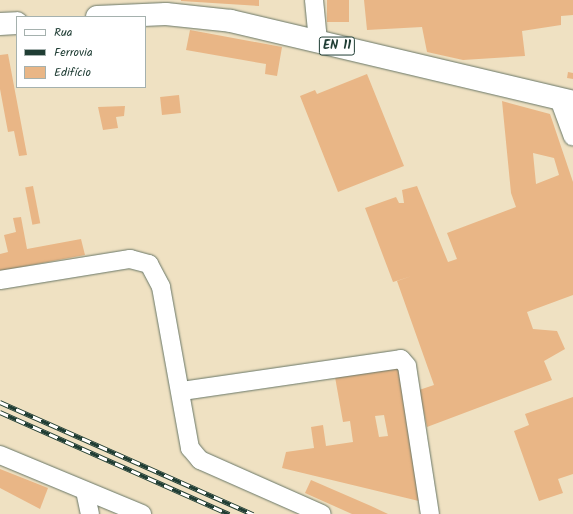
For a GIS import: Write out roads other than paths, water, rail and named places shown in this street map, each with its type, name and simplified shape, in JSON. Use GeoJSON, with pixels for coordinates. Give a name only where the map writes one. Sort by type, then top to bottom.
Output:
{"type":"FeatureCollection","features":[{"type":"Feature","properties":{"kind":"main road","name":"EN 11"},"geometry":{"type":"LineString","coordinates":[[146,17],[198,16],[318,41],[566,101]]}},
{"type":"Feature","properties":{"kind":"main road"},"geometry":{"type":"LineString","coordinates":[[0,24],[16,23]]}},
{"type":"Feature","properties":{"kind":"street"},"geometry":{"type":"LineString","coordinates":[[314,0],[318,41]]}},
{"type":"Feature","properties":{"kind":"street"},"geometry":{"type":"LineString","coordinates":[[566,101],[573,138]]}},
{"type":"Feature","properties":{"kind":"street"},"geometry":{"type":"LineString","coordinates":[[0,280],[130,259],[149,264],[161,288],[182,392],[190,448],[200,460],[322,514]]}},
{"type":"Feature","properties":{"kind":"street"},"geometry":{"type":"LineString","coordinates":[[182,392],[401,359],[407,366],[430,514]]}},
{"type":"Feature","properties":{"kind":"street"},"geometry":{"type":"LineString","coordinates":[[0,455],[142,514]]}},
{"type":"Feature","properties":{"kind":"street"},"geometry":{"type":"LineString","coordinates":[[85,491],[90,514]]}},
{"type":"Feature","properties":{"kind":"railway"},"geometry":{"type":"LineString","coordinates":[[0,402],[253,514]]}},
{"type":"Feature","properties":{"kind":"railway"},"geometry":{"type":"LineString","coordinates":[[0,412],[229,514]]}}]}
